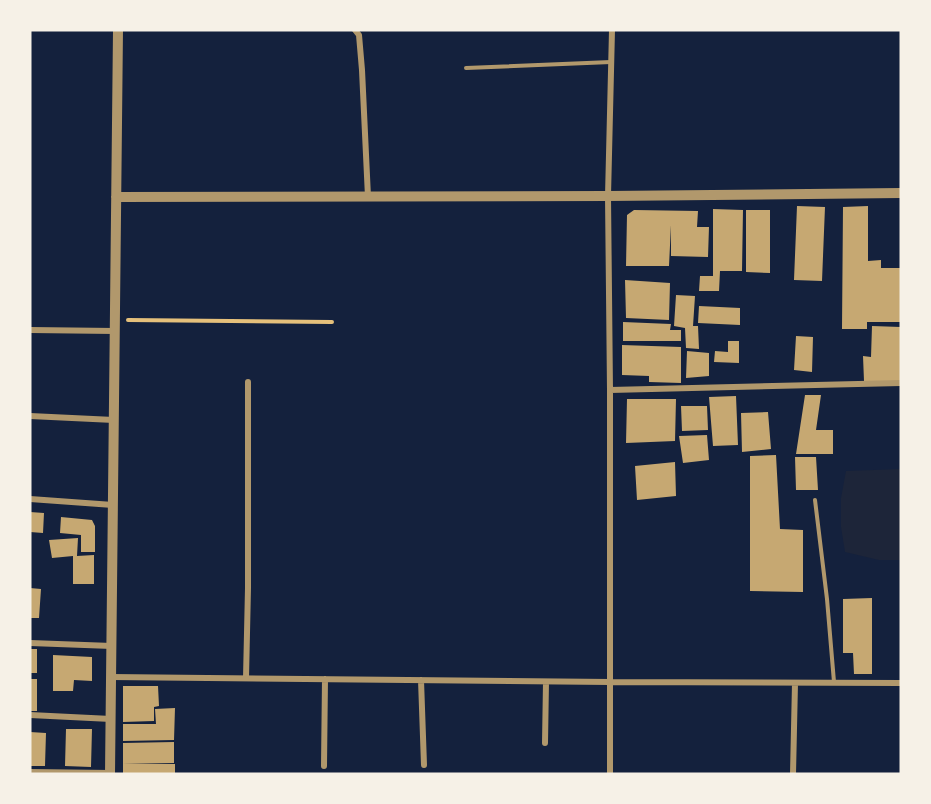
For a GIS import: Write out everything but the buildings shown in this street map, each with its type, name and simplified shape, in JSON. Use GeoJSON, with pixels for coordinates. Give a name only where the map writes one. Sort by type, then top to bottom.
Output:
{"type":"FeatureCollection","features":[{"type":"Feature","properties":{"kind":"street"},"geometry":{"type":"LineString","coordinates":[[30,772],[110,774],[118,30]]}},
{"type":"Feature","properties":{"kind":"street"},"geometry":{"type":"LineString","coordinates":[[355,30],[359,35],[362,70],[368,197]]}},
{"type":"Feature","properties":{"kind":"street"},"geometry":{"type":"LineString","coordinates":[[610,774],[608,196],[612,30]]}},
{"type":"Feature","properties":{"kind":"street"},"geometry":{"type":"LineString","coordinates":[[116,197],[901,193]]}},
{"type":"Feature","properties":{"kind":"street"},"geometry":{"type":"LineString","coordinates":[[30,330],[115,326]]}},
{"type":"Feature","properties":{"kind":"street"},"geometry":{"type":"LineString","coordinates":[[246,678],[248,382]]}},
{"type":"Feature","properties":{"kind":"street"},"geometry":{"type":"LineString","coordinates":[[610,390],[901,383]]}},
{"type":"Feature","properties":{"kind":"street"},"geometry":{"type":"LineString","coordinates":[[30,416],[114,420]]}},
{"type":"Feature","properties":{"kind":"street"},"geometry":{"type":"LineString","coordinates":[[30,499],[113,505]]}},
{"type":"Feature","properties":{"kind":"street"},"geometry":{"type":"LineString","coordinates":[[30,643],[112,646]]}},
{"type":"Feature","properties":{"kind":"street"},"geometry":{"type":"LineString","coordinates":[[111,677],[901,683]]}},
{"type":"Feature","properties":{"kind":"street"},"geometry":{"type":"LineString","coordinates":[[324,766],[325,679]]}},
{"type":"Feature","properties":{"kind":"street"},"geometry":{"type":"LineString","coordinates":[[421,680],[424,765]]}},
{"type":"Feature","properties":{"kind":"street"},"geometry":{"type":"LineString","coordinates":[[545,743],[546,682]]}},
{"type":"Feature","properties":{"kind":"street"},"geometry":{"type":"LineString","coordinates":[[794,774],[795,683]]}},
{"type":"Feature","properties":{"kind":"street"},"geometry":{"type":"LineString","coordinates":[[30,715],[111,719]]}},
{"type":"Feature","properties":{"kind":"lane"},"geometry":{"type":"LineString","coordinates":[[466,68],[611,62]]}},
{"type":"Feature","properties":{"kind":"lane"},"geometry":{"type":"LineString","coordinates":[[815,500],[828,607],[834,683]]}},
{"type":"Feature","properties":{"kind":"path"},"geometry":{"type":"LineString","coordinates":[[115,326],[332,322]]}},
{"type":"Feature","properties":{"kind":"shaded area"},"geometry":{"type":"Polygon","coordinates":[[[901,469],[901,560],[879,560],[845,552],[841,527],[841,498],[846,471],[901,469]]]}}]}
